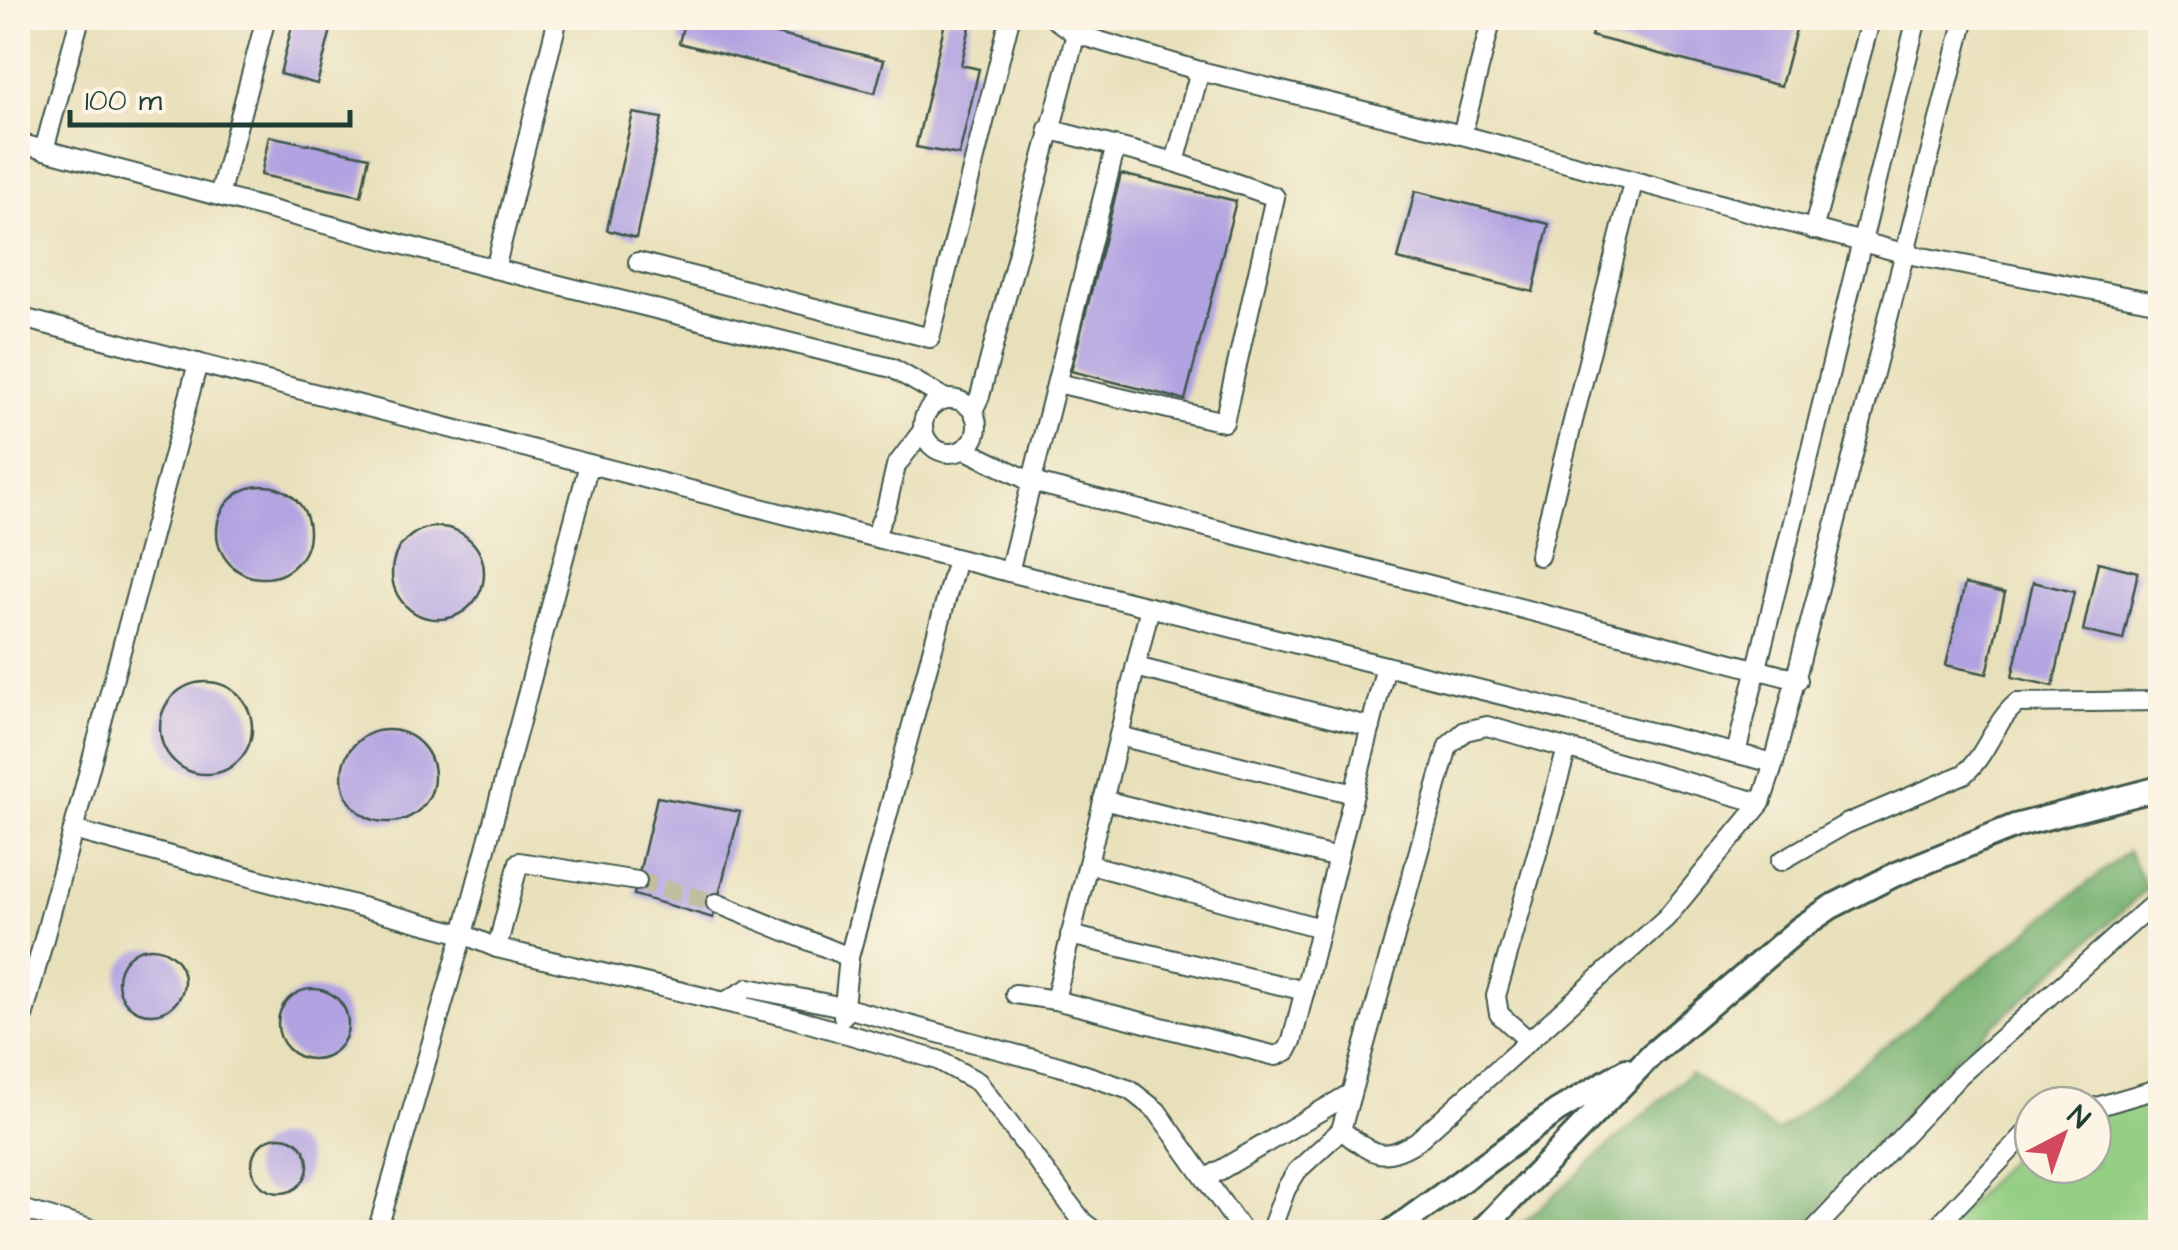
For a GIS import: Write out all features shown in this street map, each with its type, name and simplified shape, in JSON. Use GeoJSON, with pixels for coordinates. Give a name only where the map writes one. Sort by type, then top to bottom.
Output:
{"type":"FeatureCollection","features":[{"type":"Feature","properties":{"kind":"main road"},"geometry":{"type":"LineString","coordinates":[[1480,1232],[1650,1055],[1800,928],[1866,888],[2015,826],[2160,788]]}},
{"type":"Feature","properties":{"kind":"main road"},"geometry":{"type":"LineString","coordinates":[[1391,1232],[1557,1111],[1650,1055]]}},
{"type":"Feature","properties":{"kind":"street"},"geometry":{"type":"LineString","coordinates":[[44,150],[80,18]]}},
{"type":"Feature","properties":{"kind":"street"},"geometry":{"type":"LineString","coordinates":[[219,196],[266,18]]}},
{"type":"Feature","properties":{"kind":"street"},"geometry":{"type":"LineString","coordinates":[[495,269],[558,18]]}},
{"type":"Feature","properties":{"kind":"street"},"geometry":{"type":"LineString","coordinates":[[638,262],[930,338],[1010,18]]}},
{"type":"Feature","properties":{"kind":"street"},"geometry":{"type":"LineString","coordinates":[[1053,18],[1200,71],[1462,135],[1812,230],[1907,254],[2160,303]]}},
{"type":"Feature","properties":{"kind":"street"},"geometry":{"type":"LineString","coordinates":[[1462,135],[1492,18]]}},
{"type":"Feature","properties":{"kind":"street"},"geometry":{"type":"LineString","coordinates":[[1812,230],[1871,18]]}},
{"type":"Feature","properties":{"kind":"street"},"geometry":{"type":"LineString","coordinates":[[1736,753],[1917,18]]}},
{"type":"Feature","properties":{"kind":"street"},"geometry":{"type":"LineString","coordinates":[[1341,1130],[1372,1153],[1388,1156],[1418,1142],[1666,918],[1761,803],[1798,680],[1965,18]]}},
{"type":"Feature","properties":{"kind":"street"},"geometry":{"type":"LineString","coordinates":[[964,449],[977,432],[974,411],[1078,26]]}},
{"type":"Feature","properties":{"kind":"street"},"geometry":{"type":"LineString","coordinates":[[1175,162],[1200,71]]}},
{"type":"Feature","properties":{"kind":"street"},"geometry":{"type":"LineString","coordinates":[[1048,130],[1175,162],[1275,198],[1224,422],[1057,382]]}},
{"type":"Feature","properties":{"kind":"street"},"geometry":{"type":"LineString","coordinates":[[18,143],[495,269],[892,368],[974,411]]}},
{"type":"Feature","properties":{"kind":"street"},"geometry":{"type":"LineString","coordinates":[[1009,572],[1115,149]]}},
{"type":"Feature","properties":{"kind":"street"},"geometry":{"type":"LineString","coordinates":[[1539,556],[1632,183]]}},
{"type":"Feature","properties":{"kind":"street"},"geometry":{"type":"LineString","coordinates":[[18,316],[874,538],[1774,763]]}},
{"type":"Feature","properties":{"kind":"street"},"geometry":{"type":"LineString","coordinates":[[18,1036],[198,363]]}},
{"type":"Feature","properties":{"kind":"street"},"geometry":{"type":"LineString","coordinates":[[874,538],[886,509],[896,466],[923,430],[928,410],[946,399]]}},
{"type":"Feature","properties":{"kind":"street"},"geometry":{"type":"LineString","coordinates":[[923,430],[927,440],[944,452],[964,449],[1032,482],[1798,680]]}},
{"type":"Feature","properties":{"kind":"street"},"geometry":{"type":"LineString","coordinates":[[377,1232],[463,934],[589,464]]}},
{"type":"Feature","properties":{"kind":"street"},"geometry":{"type":"LineString","coordinates":[[841,1032],[848,957],[957,558]]}},
{"type":"Feature","properties":{"kind":"street"},"geometry":{"type":"LineString","coordinates":[[1054,1000],[1150,607]]}},
{"type":"Feature","properties":{"kind":"street"},"geometry":{"type":"LineString","coordinates":[[1015,994],[1054,1000],[1276,1056],[1287,1050],[1386,666]]}},
{"type":"Feature","properties":{"kind":"street"},"geometry":{"type":"LineString","coordinates":[[1136,667],[1370,727]]}},
{"type":"Feature","properties":{"kind":"street"},"geometry":{"type":"LineString","coordinates":[[1782,861],[1846,824],[1964,774],[1976,764],[2002,716],[2017,703],[2160,702]]}},
{"type":"Feature","properties":{"kind":"street"},"geometry":{"type":"LineString","coordinates":[[1270,1232],[1286,1188],[1297,1171],[1341,1130],[1448,746],[1464,730],[1487,726],[1761,803]]}},
{"type":"Feature","properties":{"kind":"street"},"geometry":{"type":"LineString","coordinates":[[1119,736],[1354,794]]}},
{"type":"Feature","properties":{"kind":"street"},"geometry":{"type":"LineString","coordinates":[[1529,1041],[1500,1014],[1496,996],[1567,749]]}},
{"type":"Feature","properties":{"kind":"street"},"geometry":{"type":"LineString","coordinates":[[1103,800],[1338,858]]}},
{"type":"Feature","properties":{"kind":"street"},"geometry":{"type":"LineString","coordinates":[[73,830],[463,934],[497,948],[724,1002],[938,1060],[978,1082],[1083,1222],[1096,1232]]}},
{"type":"Feature","properties":{"kind":"street"},"geometry":{"type":"LineString","coordinates":[[497,948],[519,862],[637,881]]}},
{"type":"Feature","properties":{"kind":"street"},"geometry":{"type":"LineString","coordinates":[[1088,864],[1320,928]]}},
{"type":"Feature","properties":{"kind":"street"},"geometry":{"type":"LineString","coordinates":[[1812,1232],[1960,1075],[2160,898]]}},
{"type":"Feature","properties":{"kind":"street"},"geometry":{"type":"LineString","coordinates":[[716,903],[848,957]]}},
{"type":"Feature","properties":{"kind":"street"},"geometry":{"type":"LineString","coordinates":[[1070,935],[1305,991]]}},
{"type":"Feature","properties":{"kind":"street"},"geometry":{"type":"LineString","coordinates":[[724,1002],[748,988],[844,1007],[1059,1066],[1130,1090],[1157,1112],[1243,1232]]}},
{"type":"Feature","properties":{"kind":"street"},"geometry":{"type":"LineString","coordinates":[[2113,1102],[2160,1088]]}},
{"type":"Feature","properties":{"kind":"street"},"geometry":{"type":"LineString","coordinates":[[1207,1178],[1351,1093]]}},
{"type":"Feature","properties":{"kind":"street"},"geometry":{"type":"LineString","coordinates":[[1932,1232],[2013,1147]]}},
{"type":"Feature","properties":{"kind":"street"},"geometry":{"type":"LineString","coordinates":[[18,1208],[100,1232]]}},
{"type":"Feature","properties":{"kind":"green space"},"geometry":{"type":"Polygon","coordinates":[[[2128,851],[2147,889],[1943,1070],[1798,1232],[1513,1232],[1690,1073],[1777,1132],[2128,851]]]}},
{"type":"Feature","properties":{"kind":"green space"},"geometry":{"type":"Polygon","coordinates":[[[2160,1095],[2160,1232],[1943,1232],[2013,1156],[2013,1185],[2113,1185],[2113,1109],[2160,1095]]]}},
{"type":"Feature","properties":{"kind":"building"},"geometry":{"type":"Polygon","coordinates":[[[294,18],[334,18],[317,84],[280,74],[294,18]]]}},
{"type":"Feature","properties":{"kind":"building"},"geometry":{"type":"Polygon","coordinates":[[[685,18],[709,18],[884,60],[875,93],[679,43],[685,18]]]}},
{"type":"Feature","properties":{"kind":"building"},"geometry":{"type":"Polygon","coordinates":[[[946,18],[972,18],[961,65],[979,69],[959,155],[916,147],[946,18]]]}},
{"type":"Feature","properties":{"kind":"building"},"geometry":{"type":"Polygon","coordinates":[[[1596,18],[1799,18],[1781,86],[1591,36],[1596,18]]]}},
{"type":"Feature","properties":{"kind":"building"},"geometry":{"type":"Polygon","coordinates":[[[633,113],[662,118],[636,238],[607,230],[633,113]]]}},
{"type":"Feature","properties":{"kind":"building"},"geometry":{"type":"Polygon","coordinates":[[[269,136],[369,157],[361,196],[261,175],[269,136]]]}},
{"type":"Feature","properties":{"kind":"building"},"geometry":{"type":"Polygon","coordinates":[[[1121,174],[1236,201],[1185,400],[1071,371],[1121,174]]]}},
{"type":"Feature","properties":{"kind":"building"},"geometry":{"type":"Polygon","coordinates":[[[1415,191],[1549,224],[1533,292],[1398,259],[1415,191]]]}},
{"type":"Feature","properties":{"kind":"building"},"geometry":{"type":"Polygon","coordinates":[[[263,486],[281,489],[296,499],[306,514],[306,550],[296,565],[281,575],[263,578],[245,575],[230,565],[220,550],[217,532],[220,514],[230,499],[245,489],[263,486]]]}},
{"type":"Feature","properties":{"kind":"building"},"geometry":{"type":"Polygon","coordinates":[[[438,527],[456,530],[471,540],[481,555],[481,591],[471,606],[456,616],[438,619],[420,616],[405,606],[395,591],[392,573],[395,555],[405,540],[420,530],[438,527]]]}},
{"type":"Feature","properties":{"kind":"building"},"geometry":{"type":"Polygon","coordinates":[[[2098,562],[2138,572],[2123,640],[2083,631],[2098,562]]]}},
{"type":"Feature","properties":{"kind":"building"},"geometry":{"type":"Polygon","coordinates":[[[2033,582],[2074,592],[2053,686],[2012,677],[2033,582]]]}},
{"type":"Feature","properties":{"kind":"building"},"geometry":{"type":"Polygon","coordinates":[[[1965,584],[2005,593],[1987,674],[1946,665],[1965,584]]]}},
{"type":"Feature","properties":{"kind":"building"},"geometry":{"type":"Polygon","coordinates":[[[206,682],[224,685],[239,695],[249,710],[249,746],[239,761],[224,771],[206,774],[188,771],[173,761],[163,746],[160,728],[163,710],[173,695],[188,685],[206,682]]]}},
{"type":"Feature","properties":{"kind":"building"},"geometry":{"type":"Polygon","coordinates":[[[388,730],[406,733],[421,743],[431,758],[431,794],[421,809],[406,819],[388,822],[370,819],[355,809],[345,794],[342,776],[345,758],[355,743],[370,733],[388,730]]]}},
{"type":"Feature","properties":{"kind":"building"},"geometry":{"type":"Polygon","coordinates":[[[657,797],[740,812],[713,918],[634,895],[657,797]]]}},
{"type":"Feature","properties":{"kind":"building"},"geometry":{"type":"Polygon","coordinates":[[[151,948],[175,957],[184,981],[175,1005],[151,1014],[127,1005],[118,981],[127,957],[151,948]]]}},
{"type":"Feature","properties":{"kind":"building"},"geometry":{"type":"Polygon","coordinates":[[[313,989],[338,999],[348,1024],[338,1049],[313,1059],[288,1049],[278,1024],[288,999],[313,989]]]}},
{"type":"Feature","properties":{"kind":"building"},"geometry":{"type":"Polygon","coordinates":[[[280,1137],[300,1145],[308,1165],[300,1185],[280,1193],[260,1185],[252,1165],[260,1145],[280,1137]]]}},
{"type":"Feature","properties":{"kind":"tunnel"},"geometry":{"type":"LineString","coordinates":[[637,881],[716,903]]}}]}
